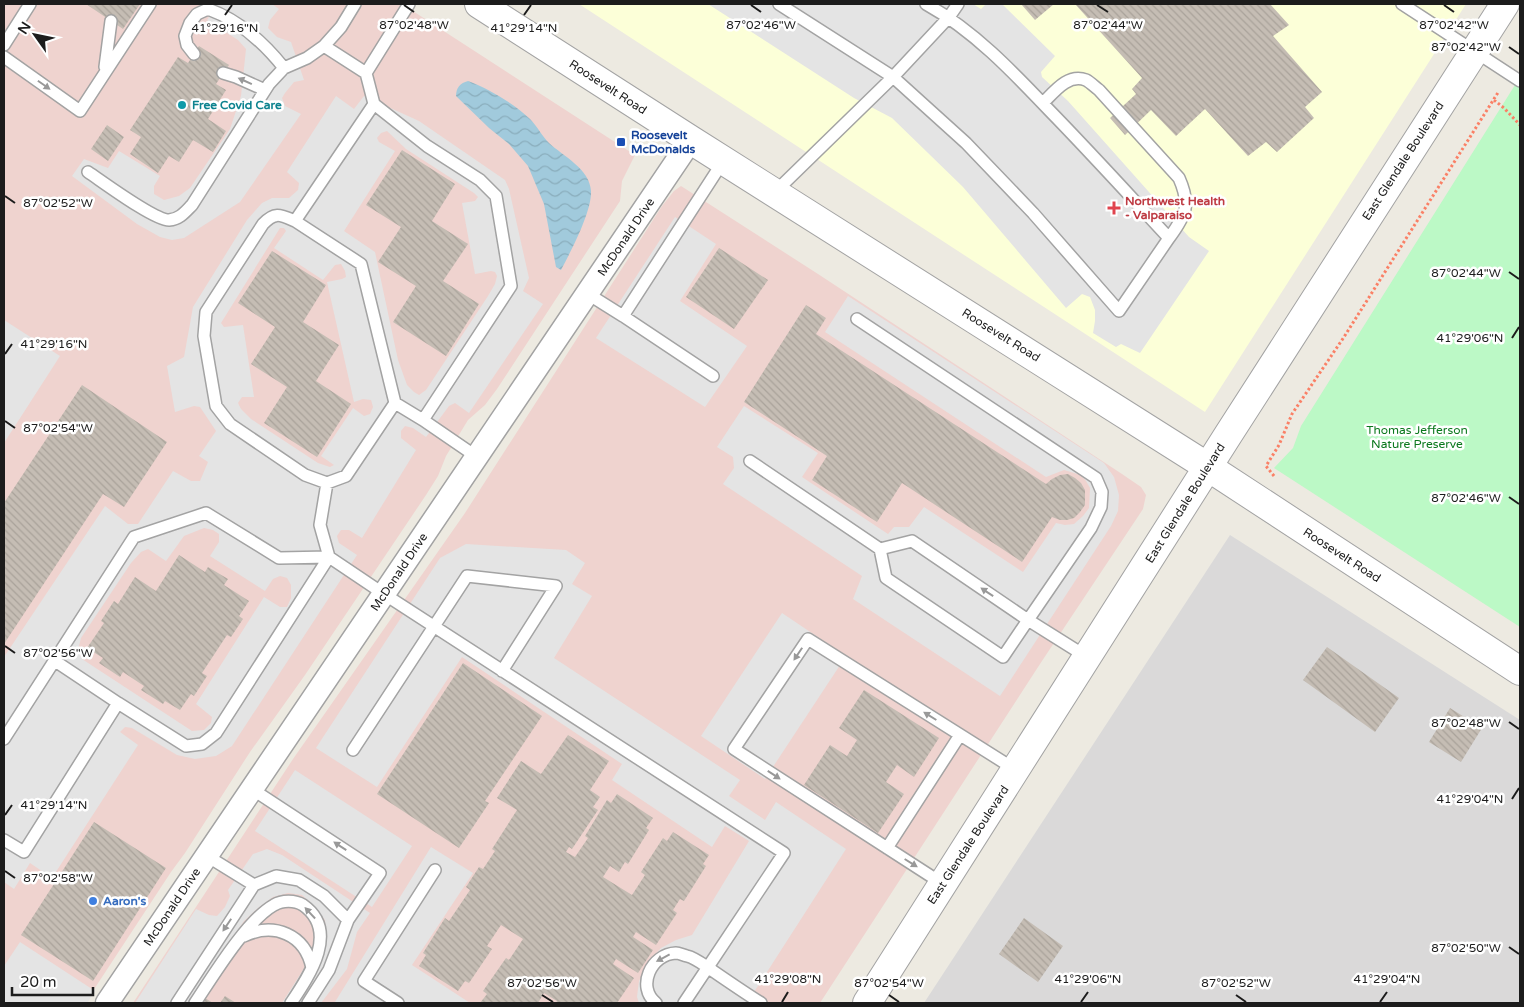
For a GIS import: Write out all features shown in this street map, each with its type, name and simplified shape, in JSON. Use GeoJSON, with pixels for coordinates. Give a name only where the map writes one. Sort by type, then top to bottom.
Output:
{"type":"FeatureCollection","features":[{"type":"Feature","properties":{"kind":"street","name":"Roosevelt Road"},"geometry":{"type":"LineString","coordinates":[[479,4],[1208,467],[1520,671]]}},
{"type":"Feature","properties":{"kind":"street","name":"East Glendale Boulevard"},"geometry":{"type":"LineString","coordinates":[[867,1003],[1505,4]]}},
{"type":"Feature","properties":{"kind":"street","name":"McDonald Drive"},"geometry":{"type":"LineString","coordinates":[[107,1003],[691,140]]}},
{"type":"Feature","properties":{"kind":"lane"},"geometry":{"type":"LineString","coordinates":[[4,46],[30,4]]}},
{"type":"Feature","properties":{"kind":"lane"},"geometry":{"type":"LineString","coordinates":[[4,58],[80,110],[150,4]]}},
{"type":"Feature","properties":{"kind":"lane"},"geometry":{"type":"LineString","coordinates":[[88,172],[154,215],[168,220],[181,216],[192,205],[269,84],[284,68],[307,58],[324,46],[341,27],[355,4]]}},
{"type":"Feature","properties":{"kind":"lane"},"geometry":{"type":"LineString","coordinates":[[366,73],[409,4]]}},
{"type":"Feature","properties":{"kind":"lane"},"geometry":{"type":"LineString","coordinates":[[779,4],[893,77],[966,143],[1033,213],[1119,311],[1182,221],[1186,206],[1185,191],[1178,178],[1099,90],[1086,80],[1072,78],[1060,86],[1043,103]]}},
{"type":"Feature","properties":{"kind":"lane"},"geometry":{"type":"LineString","coordinates":[[926,4],[949,17],[1017,76],[1169,238]]}},
{"type":"Feature","properties":{"kind":"lane"},"geometry":{"type":"LineString","coordinates":[[775,192],[893,77],[949,17],[958,4]]}},
{"type":"Feature","properties":{"kind":"lane"},"geometry":{"type":"LineString","coordinates":[[1402,4],[1520,81]]}},
{"type":"Feature","properties":{"kind":"lane"},"geometry":{"type":"LineString","coordinates":[[194,54],[186,45],[185,36],[196,14],[208,9],[220,14],[250,33],[270,50],[284,68]]}},
{"type":"Feature","properties":{"kind":"lane"},"geometry":{"type":"LineString","coordinates":[[105,72],[111,21]]}},
{"type":"Feature","properties":{"kind":"lane"},"geometry":{"type":"LineString","coordinates":[[324,46],[366,73],[374,104],[427,146],[480,180],[496,196],[511,286],[422,420]]}},
{"type":"Feature","properties":{"kind":"lane"},"geometry":{"type":"LineString","coordinates":[[223,73],[265,90]]}},
{"type":"Feature","properties":{"kind":"lane"},"geometry":{"type":"LineString","coordinates":[[295,221],[374,104]]}},
{"type":"Feature","properties":{"kind":"lane"},"geometry":{"type":"LineString","coordinates":[[622,316],[724,160]]}},
{"type":"Feature","properties":{"kind":"lane"},"geometry":{"type":"LineString","coordinates":[[396,403],[346,476],[326,483],[305,475],[230,424],[216,406],[204,336],[206,312],[269,217],[280,214],[295,221],[361,264],[396,403],[477,457]]}},
{"type":"Feature","properties":{"kind":"lane"},"geometry":{"type":"LineString","coordinates":[[588,294],[713,376]]}},
{"type":"Feature","properties":{"kind":"lane"},"geometry":{"type":"LineString","coordinates":[[750,461],[880,549],[886,578],[1003,657],[1091,528],[1101,507],[1102,492],[1096,478],[857,319]]}},
{"type":"Feature","properties":{"kind":"lane"},"geometry":{"type":"LineString","coordinates":[[55,661],[186,746],[202,744],[216,733],[329,557],[320,525],[326,483]]}},
{"type":"Feature","properties":{"kind":"lane"},"geometry":{"type":"LineString","coordinates":[[4,739],[134,537],[206,513],[279,558],[329,557],[784,853],[684,1003]]}},
{"type":"Feature","properties":{"kind":"lane"},"geometry":{"type":"LineString","coordinates":[[880,549],[912,542],[1087,657]]}},
{"type":"Feature","properties":{"kind":"lane"},"geometry":{"type":"LineString","coordinates":[[353,750],[467,576],[556,586],[502,671]]}},
{"type":"Feature","properties":{"kind":"lane"},"geometry":{"type":"LineString","coordinates":[[943,884],[734,750],[808,639],[1016,770]]}},
{"type":"Feature","properties":{"kind":"lane"},"geometry":{"type":"LineString","coordinates":[[4,840],[24,852],[118,703]]}},
{"type":"Feature","properties":{"kind":"lane"},"geometry":{"type":"LineString","coordinates":[[887,848],[960,735]]}},
{"type":"Feature","properties":{"kind":"lane"},"geometry":{"type":"LineString","coordinates":[[252,789],[380,873],[348,920],[329,970],[308,1003]]}},
{"type":"Feature","properties":{"kind":"lane"},"geometry":{"type":"LineString","coordinates":[[207,856],[254,885]]}},
{"type":"Feature","properties":{"kind":"lane"},"geometry":{"type":"LineString","coordinates":[[398,1003],[364,981],[435,870]]}},
{"type":"Feature","properties":{"kind":"lane"},"geometry":{"type":"LineString","coordinates":[[177,1003],[254,885],[276,876],[299,880],[324,896],[348,920]]}},
{"type":"Feature","properties":{"kind":"lane"},"geometry":{"type":"LineString","coordinates":[[196,1003],[240,938],[260,915],[275,904],[288,901],[298,902],[314,915],[329,970]]}},
{"type":"Feature","properties":{"kind":"lane"},"geometry":{"type":"LineString","coordinates":[[240,938],[261,930],[272,930],[286,934],[304,948],[309,956],[312,970]]}},
{"type":"Feature","properties":{"kind":"lane"},"geometry":{"type":"LineString","coordinates":[[291,1003],[312,970],[320,941]]}},
{"type":"Feature","properties":{"kind":"lane"},"geometry":{"type":"LineString","coordinates":[[656,1003],[647,992],[646,980],[656,963],[665,956],[676,953],[690,957],[761,1003]]}},
{"type":"Feature","properties":{"kind":"path"},"geometry":{"type":"LineString","coordinates":[[1266,466],[1278,446],[1292,414],[1344,337],[1510,73]]}},
{"type":"Feature","properties":{"kind":"path"},"geometry":{"type":"LineString","coordinates":[[1494,100],[1520,125]]}},
{"type":"Feature","properties":{"kind":"shaded area"},"geometry":{"type":"Polygon","coordinates":[[[4,4],[402,4],[635,155],[622,181],[620,201],[497,389],[485,405],[468,420],[446,456],[438,476],[426,495],[305,675],[250,752],[85,1003],[4,1003],[4,4]]]}},
{"type":"Feature","properties":{"kind":"shaded area"},"geometry":{"type":"Polygon","coordinates":[[[217,4],[272,4],[279,9],[270,20],[268,28],[277,37],[291,42],[304,80],[294,82],[282,98],[285,106],[301,114],[240,202],[184,238],[172,240],[160,237],[137,224],[72,176],[84,159],[108,168],[119,151],[160,176],[154,186],[154,194],[164,200],[179,196],[190,188],[230,129],[241,96],[246,49],[238,40],[207,20],[217,4]]]}},
{"type":"Feature","properties":{"kind":"shaded area","name":"Northwest Health - Valparaiso"},"geometry":{"type":"Polygon","coordinates":[[[579,4],[1466,4],[1205,412],[579,4]]]}},
{"type":"Feature","properties":{"kind":"shaded area"},"geometry":{"type":"Polygon","coordinates":[[[708,4],[973,4],[981,9],[986,4],[1002,4],[1055,56],[1041,72],[1042,77],[1068,101],[1189,237],[1209,251],[1140,353],[1121,344],[1116,347],[1093,333],[1095,310],[1090,297],[1082,294],[1066,308],[963,187],[892,118],[854,98],[708,4]]]}},
{"type":"Feature","properties":{"kind":"shaded area"},"geometry":{"type":"Polygon","coordinates":[[[336,96],[354,109],[364,96],[419,121],[505,180],[509,189],[529,278],[523,291],[543,304],[469,413],[455,403],[449,406],[426,437],[413,428],[405,426],[401,431],[401,438],[416,450],[362,538],[349,530],[341,530],[337,536],[339,543],[357,555],[232,746],[216,756],[195,759],[177,755],[132,728],[125,727],[120,732],[138,745],[52,878],[30,863],[14,889],[4,882],[4,657],[105,506],[128,524],[138,524],[173,471],[191,481],[200,481],[208,462],[199,456],[216,431],[200,407],[194,406],[175,412],[167,366],[184,357],[193,307],[247,220],[262,203],[272,198],[289,198],[298,190],[299,183],[287,172],[336,96]],[[387,131],[381,133],[377,138],[379,142],[395,151],[344,231],[375,252],[398,360],[407,385],[419,395],[426,390],[488,296],[497,276],[495,272],[491,271],[475,274],[462,203],[475,201],[478,197],[406,149],[387,131]],[[280,228],[221,323],[224,327],[243,325],[254,397],[242,397],[238,403],[241,409],[251,419],[318,463],[330,467],[334,465],[321,456],[353,408],[364,416],[370,414],[373,407],[371,400],[363,399],[354,402],[327,282],[346,277],[341,264],[335,265],[323,280],[274,248],[286,231],[284,228],[280,228]],[[204,528],[184,536],[166,561],[148,549],[141,552],[131,563],[81,638],[78,650],[82,659],[192,731],[204,730],[211,723],[212,717],[196,704],[264,597],[280,607],[287,607],[291,598],[291,585],[287,578],[280,576],[273,579],[265,591],[210,556],[219,542],[219,534],[213,530],[204,528]]]}},
{"type":"Feature","properties":{"kind":"shaded area"},"geometry":{"type":"Polygon","coordinates":[[[681,186],[1122,474],[1141,487],[1146,495],[1143,509],[820,1003],[133,1003],[293,759],[465,513],[662,206],[674,191],[681,186]]]}},
{"type":"Feature","properties":{"kind":"shaded area"},"geometry":{"type":"Polygon","coordinates":[[[675,217],[716,244],[680,301],[747,346],[705,407],[596,338],[675,217]]]}},
{"type":"Feature","properties":{"kind":"shaded area"},"geometry":{"type":"Polygon","coordinates":[[[848,296],[1104,463],[1114,477],[1119,495],[1118,511],[1111,526],[1000,696],[853,599],[862,576],[723,484],[734,468],[733,457],[717,447],[744,406],[818,453],[802,477],[888,534],[894,527],[909,527],[924,507],[1023,572],[1056,523],[1074,524],[1089,508],[1090,488],[1081,475],[1064,470],[1046,477],[825,332],[848,296]]]}},
{"type":"Feature","properties":{"kind":"shaded area"},"geometry":{"type":"Polygon","coordinates":[[[4,320],[60,356],[4,443],[4,320]]]}},
{"type":"Feature","properties":{"kind":"shaded area"},"geometry":{"type":"Polygon","coordinates":[[[1230,535],[1520,720],[1520,1003],[924,1003],[1230,535]]]}},
{"type":"Feature","properties":{"kind":"shaded area"},"geometry":{"type":"Polygon","coordinates":[[[466,544],[566,550],[585,563],[572,584],[592,596],[554,658],[740,780],[729,796],[765,820],[776,802],[846,849],[747,1003],[639,1003],[637,997],[639,981],[651,959],[661,948],[676,940],[692,935],[749,841],[725,826],[712,847],[612,780],[622,764],[462,657],[377,787],[316,748],[440,558],[466,544]]]}},
{"type":"Feature","properties":{"kind":"shaded area"},"geometry":{"type":"Polygon","coordinates":[[[782,613],[846,656],[765,779],[701,736],[782,613]]]}},
{"type":"Feature","properties":{"kind":"shaded area"},"geometry":{"type":"Polygon","coordinates":[[[295,770],[412,846],[372,907],[255,831],[295,770]]]}},
{"type":"Feature","properties":{"kind":"shaded area"},"geometry":{"type":"Polygon","coordinates":[[[431,847],[473,873],[412,965],[470,1003],[335,1002],[431,847]]]}},
{"type":"Feature","properties":{"kind":"shaded area"},"geometry":{"type":"Polygon","coordinates":[[[267,849],[282,855],[370,913],[357,932],[347,969],[321,1003],[282,1003],[326,934],[325,920],[314,906],[302,895],[288,893],[273,897],[244,921],[189,1003],[135,1003],[196,909],[209,915],[217,916],[225,907],[230,896],[228,890],[253,854],[267,849]]]}},
{"type":"Feature","properties":{"kind":"shaded area"},"geometry":{"type":"Polygon","coordinates":[[[20,942],[95,991],[87,1003],[4,1003],[4,966],[20,942]]]}},
{"type":"Feature","properties":{"kind":"green space","name":"Thomas Jefferson Nature Preserve"},"geometry":{"type":"Polygon","coordinates":[[[1520,77],[1520,627],[1274,468],[1293,448],[1301,426],[1520,77]]]}},
{"type":"Feature","properties":{"kind":"water"},"geometry":{"type":"Polygon","coordinates":[[[468,81],[516,107],[533,122],[549,143],[575,164],[586,176],[591,191],[588,209],[580,231],[561,270],[556,267],[544,204],[528,166],[509,144],[489,128],[456,96],[459,86],[468,81]]]}},
{"type":"Feature","properties":{"kind":"building"},"geometry":{"type":"Polygon","coordinates":[[[86,4],[140,4],[123,29],[86,4]]]}},
{"type":"Feature","properties":{"kind":"building"},"geometry":{"type":"Polygon","coordinates":[[[1021,4],[1054,4],[1035,20],[1021,4]]]}},
{"type":"Feature","properties":{"kind":"building"},"geometry":{"type":"Polygon","coordinates":[[[1075,4],[1270,4],[1289,25],[1273,36],[1322,92],[1305,107],[1314,118],[1277,152],[1266,142],[1248,156],[1205,109],[1176,136],[1151,110],[1125,135],[1110,118],[1136,94],[1132,89],[1142,78],[1075,4]]]}},
{"type":"Feature","properties":{"kind":"building","name":"Free Covid Care"},"geometry":{"type":"Polygon","coordinates":[[[199,46],[229,65],[216,84],[226,90],[208,119],[226,131],[213,152],[193,140],[179,162],[169,156],[158,173],[130,154],[141,137],[130,130],[178,57],[188,63],[199,46]]]}},
{"type":"Feature","properties":{"kind":"building"},"geometry":{"type":"Polygon","coordinates":[[[107,125],[124,137],[108,161],[91,149],[107,125]]]}},
{"type":"Feature","properties":{"kind":"building"},"geometry":{"type":"Polygon","coordinates":[[[402,150],[455,184],[432,221],[468,244],[443,281],[479,304],[446,356],[393,322],[416,286],[378,262],[401,227],[366,205],[402,150]]]}},
{"type":"Feature","properties":{"kind":"building"},"geometry":{"type":"Polygon","coordinates":[[[719,248],[768,280],[734,329],[686,297],[719,248]]]}},
{"type":"Feature","properties":{"kind":"building"},"geometry":{"type":"Polygon","coordinates":[[[272,251],[326,285],[303,322],[339,345],[316,381],[351,404],[317,457],[264,423],[287,387],[251,364],[275,327],[238,303],[272,251]]]}},
{"type":"Feature","properties":{"kind":"building"},"geometry":{"type":"Polygon","coordinates":[[[806,305],[826,318],[816,334],[1046,484],[1060,475],[1068,474],[1075,478],[1085,490],[1085,505],[1080,512],[1074,518],[1067,520],[1052,517],[1022,562],[902,483],[877,522],[812,480],[827,456],[744,402],[806,305]]]}},
{"type":"Feature","properties":{"kind":"building"},"geometry":{"type":"Polygon","coordinates":[[[82,385],[167,442],[124,507],[103,494],[4,644],[4,503],[82,385]]]}},
{"type":"Feature","properties":{"kind":"building"},"geometry":{"type":"Polygon","coordinates":[[[179,555],[205,572],[208,567],[228,579],[224,585],[249,601],[239,616],[243,619],[231,637],[227,635],[202,673],[207,676],[194,696],[191,694],[180,710],[165,701],[163,704],[141,690],[144,686],[123,672],[120,677],[99,663],[103,658],[87,648],[104,623],[101,621],[114,601],[118,604],[135,577],[156,591],[179,555]]]}},
{"type":"Feature","properties":{"kind":"building"},"geometry":{"type":"Polygon","coordinates":[[[1327,647],[1399,698],[1375,732],[1303,680],[1327,647]]]}},
{"type":"Feature","properties":{"kind":"building"},"geometry":{"type":"Polygon","coordinates":[[[463,663],[542,716],[485,801],[489,803],[459,848],[377,794],[463,663]]]}},
{"type":"Feature","properties":{"kind":"building"},"geometry":{"type":"Polygon","coordinates":[[[864,690],[939,738],[914,777],[897,765],[886,782],[904,794],[878,833],[804,785],[830,745],[847,756],[857,740],[839,728],[864,690]]]}},
{"type":"Feature","properties":{"kind":"building"},"geometry":{"type":"Polygon","coordinates":[[[1450,708],[1482,728],[1461,762],[1429,742],[1450,708]]]}},
{"type":"Feature","properties":{"kind":"building"},"geometry":{"type":"Polygon","coordinates":[[[568,735],[609,761],[590,790],[600,797],[593,807],[598,810],[572,849],[569,847],[566,852],[575,857],[588,838],[585,836],[607,800],[611,803],[617,794],[653,818],[646,828],[649,830],[628,864],[625,862],[619,872],[610,866],[603,877],[632,895],[645,875],[641,872],[663,838],[667,841],[673,832],[709,855],[703,864],[706,866],[684,901],[680,899],[673,910],[677,913],[656,945],[636,932],[633,937],[653,950],[638,973],[616,959],[613,964],[634,978],[617,1003],[556,1003],[557,1001],[544,993],[538,1003],[480,1003],[487,994],[483,991],[506,958],[509,960],[523,939],[501,925],[487,946],[492,949],[469,983],[465,981],[458,991],[419,966],[426,955],[423,953],[445,918],[449,921],[470,890],[466,887],[479,867],[483,869],[495,851],[492,849],[517,810],[497,798],[521,761],[541,774],[568,735]]]}},
{"type":"Feature","properties":{"kind":"building","name":"Aaron's"},"geometry":{"type":"Polygon","coordinates":[[[94,822],[166,868],[93,981],[21,935],[94,822]]]}},
{"type":"Feature","properties":{"kind":"building"},"geometry":{"type":"Polygon","coordinates":[[[1024,918],[1063,946],[1038,982],[999,954],[1024,918]]]}},
{"type":"Feature","properties":{"kind":"building"},"geometry":{"type":"Polygon","coordinates":[[[225,996],[236,1003],[220,1003],[225,996]]]}},
{"type":"Feature","properties":{"kind":"building"},"geometry":{"type":"Polygon","coordinates":[[[205,998],[213,1003],[201,1003],[205,998]]]}},
{"type":"Feature","properties":{"kind":"place","name":"Free Covid Care"},"geometry":{"type":"Point","coordinates":[182,105]}},
{"type":"Feature","properties":{"kind":"place","name":"Roosevelt McDonalds"},"geometry":{"type":"Point","coordinates":[621,142]}},
{"type":"Feature","properties":{"kind":"place","name":"Northwest Health - Valparaiso"},"geometry":{"type":"Point","coordinates":[1114,208]}},
{"type":"Feature","properties":{"kind":"place","name":"Aaron's"},"geometry":{"type":"Point","coordinates":[93,901]}}]}
